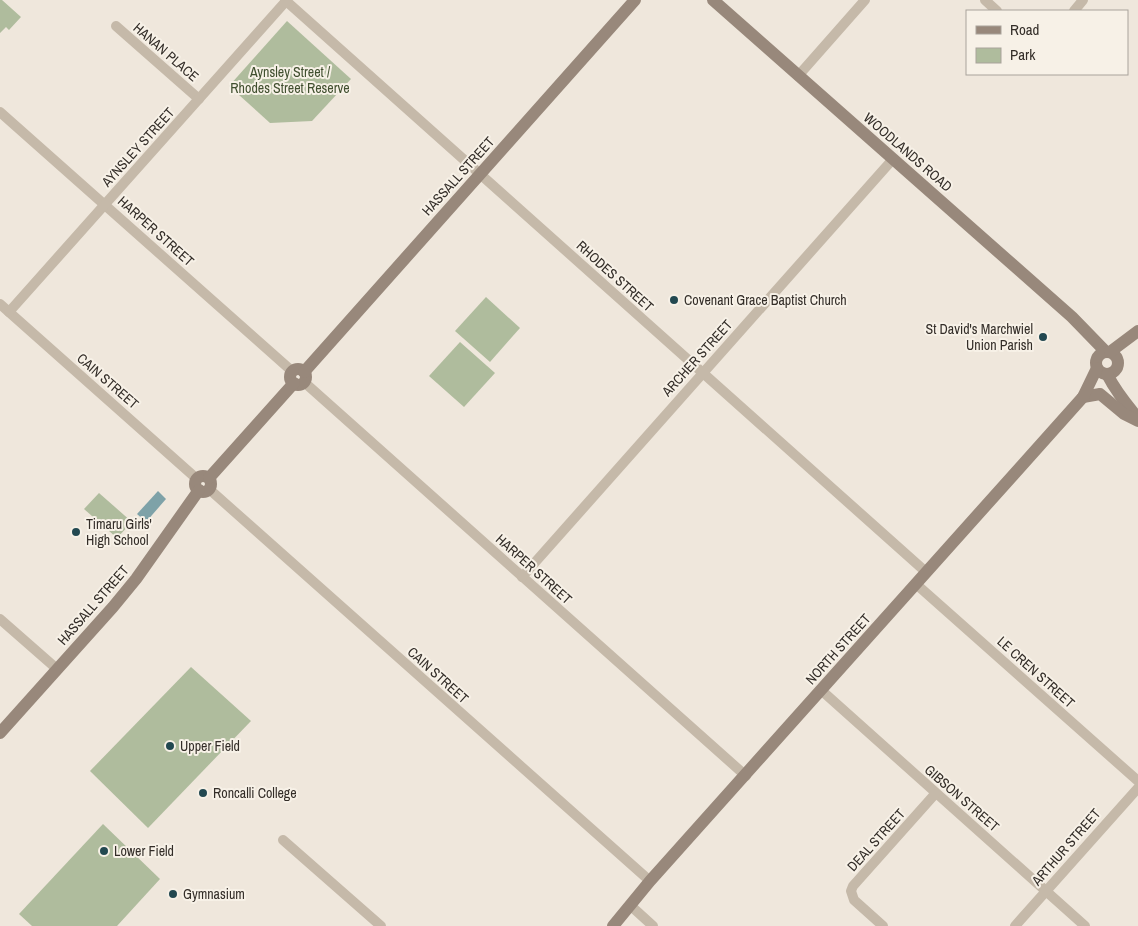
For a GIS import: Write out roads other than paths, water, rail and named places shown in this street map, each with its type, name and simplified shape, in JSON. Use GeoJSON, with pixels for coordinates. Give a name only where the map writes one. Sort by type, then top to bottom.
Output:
{"type":"FeatureCollection","features":[{"type":"Feature","properties":{"kind":"street","name":"RHODES STREET"},"geometry":{"type":"LineString","coordinates":[[286,0],[926,572]]}},
{"type":"Feature","properties":{"kind":"street","name":"AYNSLEY STREET"},"geometry":{"type":"LineString","coordinates":[[9,312],[286,0]]}},
{"type":"Feature","properties":{"kind":"street","name":"HASSALL STREET"},"geometry":{"type":"LineString","coordinates":[[0,733],[136,579],[203,484],[635,0]]}},
{"type":"Feature","properties":{"kind":"street","name":"WOODLANDS ROAD"},"geometry":{"type":"LineString","coordinates":[[713,0],[1072,317],[1082,328],[1084,338],[1107,364],[1126,392],[1127,402],[1138,419]]}},
{"type":"Feature","properties":{"kind":"street"},"geometry":{"type":"LineString","coordinates":[[798,76],[865,0]]}},
{"type":"Feature","properties":{"kind":"street"},"geometry":{"type":"LineString","coordinates":[[985,0],[996,10]]}},
{"type":"Feature","properties":{"kind":"street"},"geometry":{"type":"LineString","coordinates":[[1075,10],[1083,0]]}},
{"type":"Feature","properties":{"kind":"street","name":"HANAN PLACE"},"geometry":{"type":"LineString","coordinates":[[116,26],[199,99]]}},
{"type":"Feature","properties":{"kind":"street","name":"HARPER STREET"},"geometry":{"type":"LineString","coordinates":[[0,112],[746,776]]}},
{"type":"Feature","properties":{"kind":"street","name":"ARCHER STREET"},"geometry":{"type":"LineString","coordinates":[[522,577],[892,159]]}},
{"type":"Feature","properties":{"kind":"street","name":"CAIN STREET"},"geometry":{"type":"LineString","coordinates":[[0,304],[650,881]]}},
{"type":"Feature","properties":{"kind":"street","name":"NORTH STREET"},"geometry":{"type":"LineString","coordinates":[[613,926],[650,881],[746,776],[820,690],[1084,395],[1090,381],[1138,331]]}},
{"type":"Feature","properties":{"kind":"street","name":"NORTH STREET"},"geometry":{"type":"LineString","coordinates":[[1107,364],[1138,336]]}},
{"type":"Feature","properties":{"kind":"street"},"geometry":{"type":"LineString","coordinates":[[1084,395],[1100,394],[1124,414],[1138,419]]}},
{"type":"Feature","properties":{"kind":"street","name":"LE CREN STREET"},"geometry":{"type":"LineString","coordinates":[[916,584],[1138,781]]}},
{"type":"Feature","properties":{"kind":"street"},"geometry":{"type":"LineString","coordinates":[[0,619],[57,669]]}},
{"type":"Feature","properties":{"kind":"street","name":"GIBSON STREET"},"geometry":{"type":"LineString","coordinates":[[820,690],[1085,926]]}},
{"type":"Feature","properties":{"kind":"street","name":"ARTHUR STREET"},"geometry":{"type":"LineString","coordinates":[[1015,926],[1138,788]]}},
{"type":"Feature","properties":{"kind":"street","name":"DEAL STREET"},"geometry":{"type":"LineString","coordinates":[[883,926],[854,900],[851,896],[853,886],[936,794]]}},
{"type":"Feature","properties":{"kind":"street"},"geometry":{"type":"LineString","coordinates":[[283,840],[381,926]]}},
{"type":"Feature","properties":{"kind":"street"},"geometry":{"type":"LineString","coordinates":[[631,906],[653,926]]}},
{"type":"Feature","properties":{"kind":"water"},"geometry":{"type":"Polygon","coordinates":[[[158,491],[166,499],[146,522],[137,514],[158,491]]]}},
{"type":"Feature","properties":{"kind":"place","name":"Covenant Grace Baptist Church"},"geometry":{"type":"Point","coordinates":[674,300]}},
{"type":"Feature","properties":{"kind":"place","name":"St David's Marchwiel Union Parish"},"geometry":{"type":"Point","coordinates":[1043,337]}},
{"type":"Feature","properties":{"kind":"place","name":"Timaru Girls' High School"},"geometry":{"type":"Point","coordinates":[76,532]}},
{"type":"Feature","properties":{"kind":"place","name":"Upper Field"},"geometry":{"type":"Point","coordinates":[170,746]}},
{"type":"Feature","properties":{"kind":"place","name":"Roncalli College"},"geometry":{"type":"Point","coordinates":[203,793]}},
{"type":"Feature","properties":{"kind":"place","name":"Lower Field"},"geometry":{"type":"Point","coordinates":[104,851]}},
{"type":"Feature","properties":{"kind":"place","name":"Gymnasium"},"geometry":{"type":"Point","coordinates":[173,894]}},
{"type":"Feature","properties":{"kind":"park label","name":"Aynsley Street / Rhodes Street Reserve"},"geometry":{"type":"Point","coordinates":[290,80]}}]}
